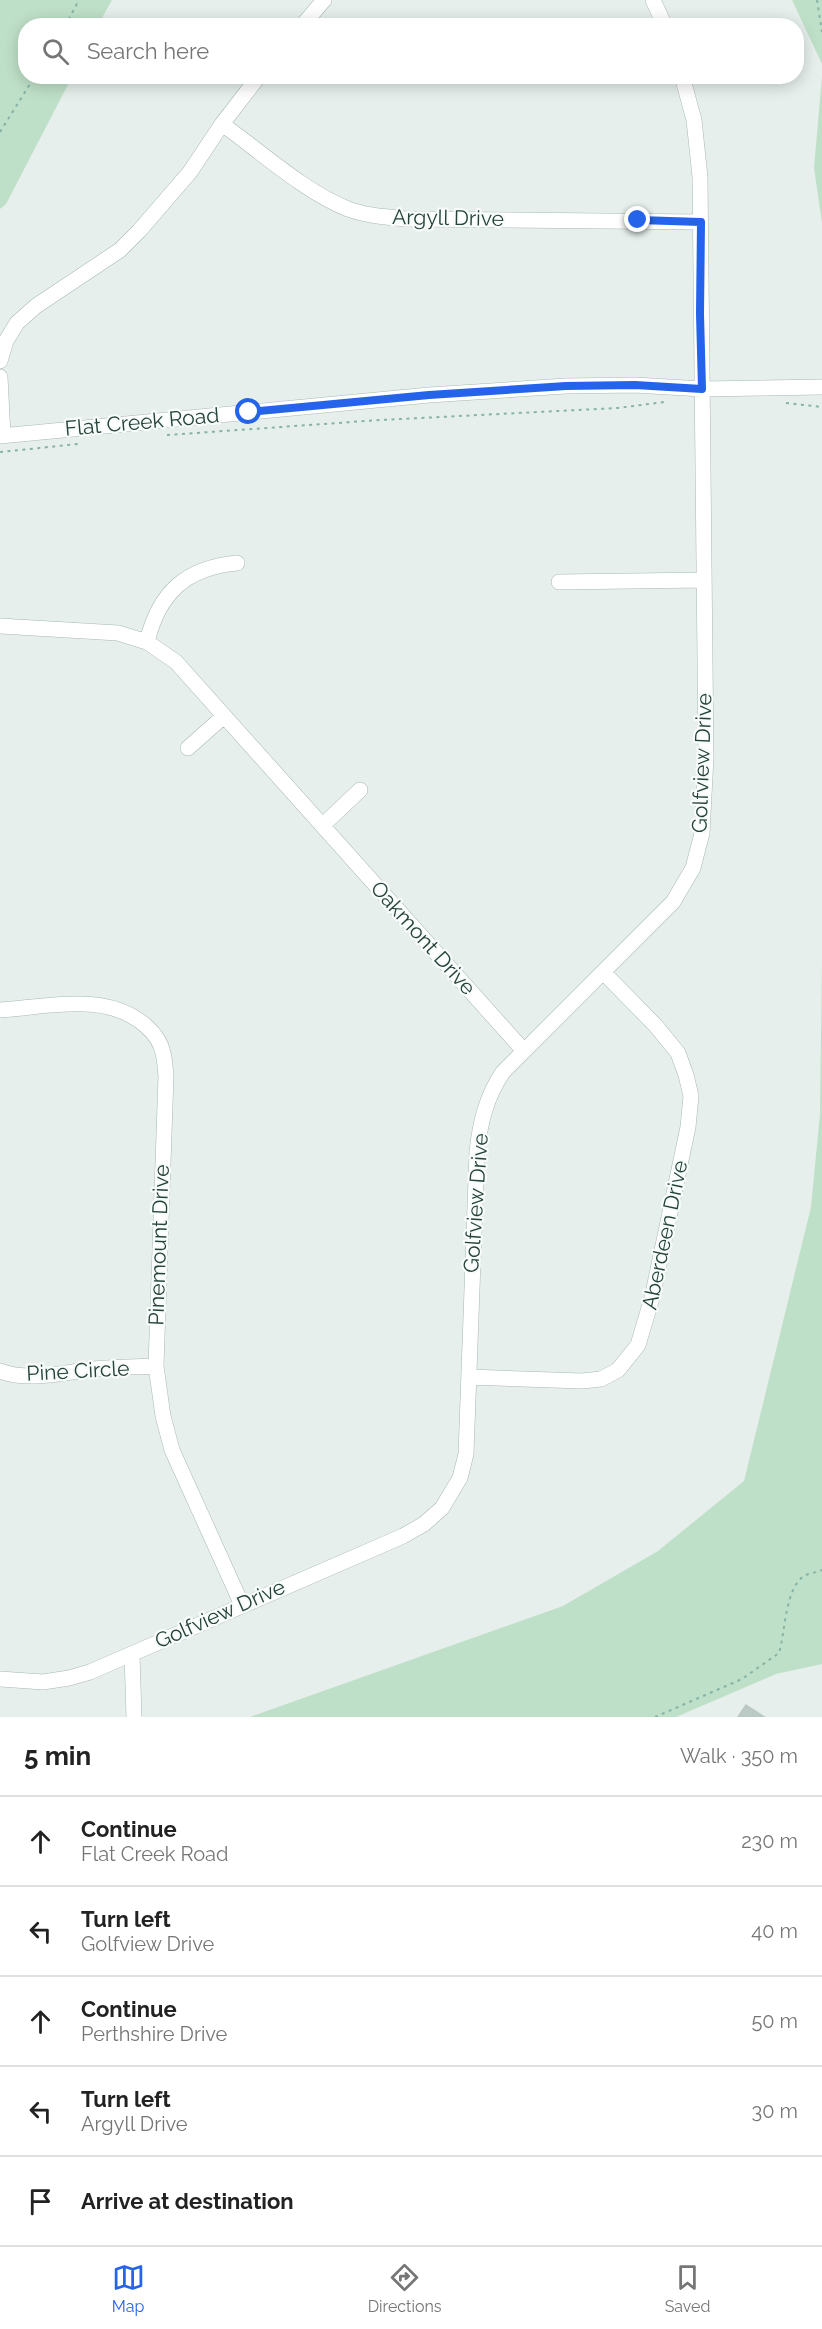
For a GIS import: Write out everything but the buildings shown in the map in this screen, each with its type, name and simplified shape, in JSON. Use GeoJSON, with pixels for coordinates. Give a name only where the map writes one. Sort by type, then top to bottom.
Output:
{"type":"FeatureCollection","features":[{"type":"Feature","properties":{"kind":"street"},"geometry":{"type":"LineString","coordinates":[[309,18],[324,0]]}},
{"type":"Feature","properties":{"kind":"street"},"geometry":{"type":"LineString","coordinates":[[653,0],[661,18]]}},
{"type":"Feature","properties":{"kind":"street"},"geometry":{"type":"LineString","coordinates":[[0,361],[6,341],[17,323],[36,306],[120,250],[140,231],[176,190],[253,84]]}},
{"type":"Feature","properties":{"kind":"street","name":"Golfview Drive"},"geometry":{"type":"LineString","coordinates":[[0,1679],[43,1682],[69,1678],[132,1654],[402,1536],[424,1524],[442,1508],[460,1478],[466,1454],[479,1130],[488,1099],[497,1081],[524,1051],[674,902],[693,868],[705,813],[701,222],[697,137],[685,84]]}},
{"type":"Feature","properties":{"kind":"street","name":"Argyll Drive"},"geometry":{"type":"LineString","coordinates":[[222,124],[312,190],[347,209],[366,215],[407,219],[701,222]]}},
{"type":"Feature","properties":{"kind":"street"},"geometry":{"type":"LineString","coordinates":[[0,377],[2,435]]}},
{"type":"Feature","properties":{"kind":"street","name":"Flat Creek Road"},"geometry":{"type":"LineString","coordinates":[[2,435],[429,395],[577,386],[635,385],[702,389],[822,387]]}},
{"type":"Feature","properties":{"kind":"street"},"geometry":{"type":"LineString","coordinates":[[147,642],[152,621],[165,597],[191,574],[219,565],[237,564]]}},
{"type":"Feature","properties":{"kind":"street"},"geometry":{"type":"LineString","coordinates":[[559,582],[704,580]]}},
{"type":"Feature","properties":{"kind":"street","name":"Oakmont Drive"},"geometry":{"type":"LineString","coordinates":[[0,626],[118,633],[147,642],[176,662],[524,1051]]}},
{"type":"Feature","properties":{"kind":"street"},"geometry":{"type":"LineString","coordinates":[[188,748],[224,716]]}},
{"type":"Feature","properties":{"kind":"street"},"geometry":{"type":"LineString","coordinates":[[323,825],[360,790]]}},
{"type":"Feature","properties":{"kind":"street","name":"Aberdeen Drive"},"geometry":{"type":"LineString","coordinates":[[469,1377],[582,1382],[602,1379],[618,1370],[638,1345],[652,1298],[691,1112],[691,1096],[678,1053],[656,1026],[603,972]]}},
{"type":"Feature","properties":{"kind":"street","name":"Pinemount Drive"},"geometry":{"type":"LineString","coordinates":[[0,1010],[77,1004],[116,1008],[135,1016],[154,1033],[163,1051],[166,1076],[156,1366],[163,1416],[172,1450],[242,1605]]}},
{"type":"Feature","properties":{"kind":"street","name":"Pine Circle"},"geometry":{"type":"LineString","coordinates":[[0,1371],[22,1375],[60,1374],[95,1369],[156,1366]]}},
{"type":"Feature","properties":{"kind":"street"},"geometry":{"type":"LineString","coordinates":[[132,1654],[134,1717]]}},
{"type":"Feature","properties":{"kind":"path"},"geometry":{"type":"LineString","coordinates":[[70,18],[80,0]]}},
{"type":"Feature","properties":{"kind":"path"},"geometry":{"type":"LineString","coordinates":[[817,0],[822,32]]}},
{"type":"Feature","properties":{"kind":"path"},"geometry":{"type":"LineString","coordinates":[[0,132],[31,84]]}},
{"type":"Feature","properties":{"kind":"path"},"geometry":{"type":"LineString","coordinates":[[166,435],[380,420],[618,408],[671,401]]}},
{"type":"Feature","properties":{"kind":"path"},"geometry":{"type":"LineString","coordinates":[[0,452],[79,444]]}},
{"type":"Feature","properties":{"kind":"path"},"geometry":{"type":"LineString","coordinates":[[655,1717],[742,1680],[779,1653],[790,1600],[796,1585],[803,1576],[822,1570]]}},
{"type":"Feature","properties":{"kind":"green space"},"geometry":{"type":"Polygon","coordinates":[[[0,0],[112,0],[102,18],[18,18],[18,84],[68,84],[6,204],[0,209],[0,0]]]}},
{"type":"Feature","properties":{"kind":"green space"},"geometry":{"type":"Polygon","coordinates":[[[792,0],[822,0],[822,64],[804,26],[804,18],[800,18],[792,0]]]}},
{"type":"Feature","properties":{"kind":"green space"},"geometry":{"type":"Polygon","coordinates":[[[822,76],[822,223],[814,168],[822,76]]]}},
{"type":"Feature","properties":{"kind":"green space"},"geometry":{"type":"Polygon","coordinates":[[[822,959],[822,1664],[776,1674],[676,1717],[250,1717],[563,1606],[658,1551],[744,1481],[811,1207],[820,1114],[822,959]]]}},
{"type":"Feature","properties":{"kind":"route"},"geometry":{"type":"LineString","coordinates":[[249,412],[429,395],[566,386],[635,385],[702,389],[701,222],[638,220]]}}]}
